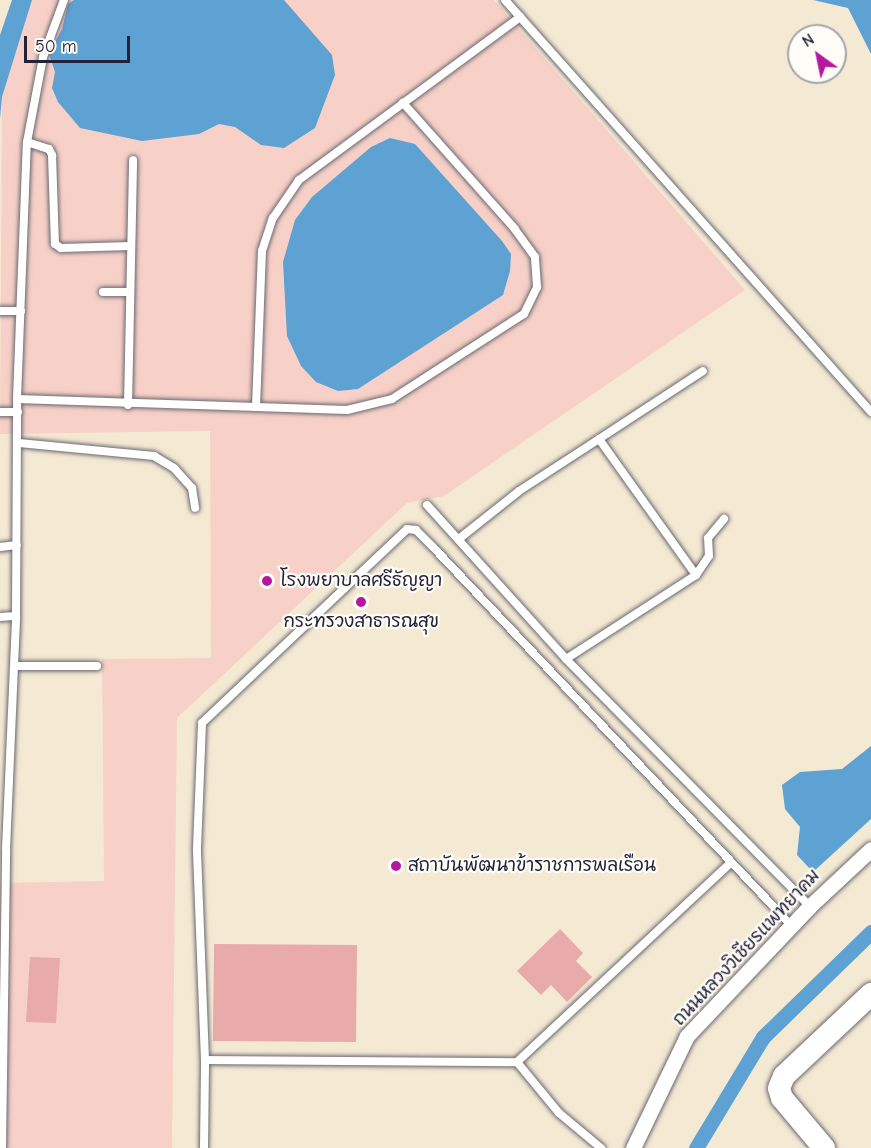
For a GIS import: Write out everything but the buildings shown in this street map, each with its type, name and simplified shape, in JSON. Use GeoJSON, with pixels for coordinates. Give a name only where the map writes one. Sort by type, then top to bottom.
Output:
{"type":"FeatureCollection","features":[{"type":"Feature","properties":{"kind":"street","name":"ถนนหลวงวิเชียรแพทยาคม"},"geometry":{"type":"LineString","coordinates":[[633,1148],[687,1036],[791,925],[871,849]]}},
{"type":"Feature","properties":{"kind":"street"},"geometry":{"type":"LineString","coordinates":[[824,1148],[782,1098],[779,1088],[784,1076],[871,994]]}},
{"type":"Feature","properties":{"kind":"lane"},"geometry":{"type":"LineString","coordinates":[[2,1148],[3,849],[16,616],[19,443],[17,311],[27,142],[43,57],[64,0]]}},
{"type":"Feature","properties":{"kind":"lane"},"geometry":{"type":"LineString","coordinates":[[505,0],[871,412]]}},
{"type":"Feature","properties":{"kind":"lane"},"geometry":{"type":"LineString","coordinates":[[256,407],[262,251],[273,218],[299,180],[520,17]]}},
{"type":"Feature","properties":{"kind":"lane"},"geometry":{"type":"LineString","coordinates":[[17,399],[128,405],[347,410],[392,399],[524,314],[533,301],[538,270],[535,257],[515,229],[403,103]]}},
{"type":"Feature","properties":{"kind":"lane"},"geometry":{"type":"LineString","coordinates":[[27,142],[49,149],[52,155],[55,244],[61,248],[131,246]]}},
{"type":"Feature","properties":{"kind":"lane"},"geometry":{"type":"LineString","coordinates":[[128,405],[133,160]]}},
{"type":"Feature","properties":{"kind":"lane"},"geometry":{"type":"LineString","coordinates":[[103,292],[130,292]]}},
{"type":"Feature","properties":{"kind":"lane"},"geometry":{"type":"LineString","coordinates":[[0,310],[17,311]]}},
{"type":"Feature","properties":{"kind":"lane"},"geometry":{"type":"LineString","coordinates":[[460,538],[519,491],[703,371]]}},
{"type":"Feature","properties":{"kind":"lane"},"geometry":{"type":"LineString","coordinates":[[2,412],[18,412]]}},
{"type":"Feature","properties":{"kind":"lane"},"geometry":{"type":"LineString","coordinates":[[599,439],[696,575]]}},
{"type":"Feature","properties":{"kind":"lane"},"geometry":{"type":"LineString","coordinates":[[19,443],[154,456],[174,468],[192,488],[195,508]]}},
{"type":"Feature","properties":{"kind":"lane"},"geometry":{"type":"LineString","coordinates":[[427,505],[460,538],[566,659],[810,906]]}},
{"type":"Feature","properties":{"kind":"lane"},"geometry":{"type":"LineString","coordinates":[[566,659],[696,575],[710,556],[708,538],[724,519]]}},
{"type":"Feature","properties":{"kind":"lane"},"geometry":{"type":"LineString","coordinates":[[204,1148],[205,1060],[197,848],[202,723],[407,529],[416,530],[729,864],[791,925]]}},
{"type":"Feature","properties":{"kind":"lane"},"geometry":{"type":"LineString","coordinates":[[0,547],[17,545]]}},
{"type":"Feature","properties":{"kind":"lane"},"geometry":{"type":"LineString","coordinates":[[0,617],[16,616]]}},
{"type":"Feature","properties":{"kind":"lane"},"geometry":{"type":"LineString","coordinates":[[15,666],[97,666]]}},
{"type":"Feature","properties":{"kind":"lane"},"geometry":{"type":"LineString","coordinates":[[205,1060],[517,1062],[729,864]]}},
{"type":"Feature","properties":{"kind":"lane"},"geometry":{"type":"LineString","coordinates":[[517,1062],[559,1113],[601,1148]]}},
{"type":"Feature","properties":{"kind":"shaded area","name":"โรงพยาบาลศรีธัญญา"},"geometry":{"type":"Polygon","coordinates":[[[32,0],[494,0],[745,290],[444,496],[407,503],[177,718],[172,1148],[0,1148],[0,883],[104,881],[102,659],[211,658],[210,431],[0,434],[2,97],[32,0]]]}},
{"type":"Feature","properties":{"kind":"water"},"geometry":{"type":"Polygon","coordinates":[[[12,0],[32,0],[2,97],[0,119],[0,35],[12,0]]]}},
{"type":"Feature","properties":{"kind":"water"},"geometry":{"type":"Polygon","coordinates":[[[74,0],[284,0],[332,55],[335,75],[315,128],[284,148],[261,145],[235,127],[219,124],[199,134],[142,141],[80,128],[58,102],[52,88],[55,72],[49,54],[62,29],[68,4],[74,0]]]}},
{"type":"Feature","properties":{"kind":"water"},"geometry":{"type":"Polygon","coordinates":[[[813,0],[871,0],[871,54],[848,8],[813,0]]]}},
{"type":"Feature","properties":{"kind":"water"},"geometry":{"type":"Polygon","coordinates":[[[390,138],[415,144],[502,241],[511,254],[510,271],[503,295],[358,389],[338,391],[316,382],[301,366],[287,336],[283,262],[295,220],[312,197],[371,147],[390,138]]]}},
{"type":"Feature","properties":{"kind":"water"},"geometry":{"type":"Polygon","coordinates":[[[871,746],[871,819],[813,872],[797,855],[800,827],[785,809],[782,785],[800,772],[842,769],[871,746]]]}},
{"type":"Feature","properties":{"kind":"waterway"},"geometry":{"type":"LineString","coordinates":[[696,1148],[763,1037],[871,932]]}},
{"type":"Feature","properties":{"kind":"place","name":"โรงพยาบาลศรีธัญญา"},"geometry":{"type":"Point","coordinates":[267,581]}},
{"type":"Feature","properties":{"kind":"place","name":"กระทรวงสาธารณสุข"},"geometry":{"type":"Point","coordinates":[361,602]}},
{"type":"Feature","properties":{"kind":"place","name":"สถาบันพัฒนาข้าราชการพลเรือน"},"geometry":{"type":"Point","coordinates":[396,866]}}]}
